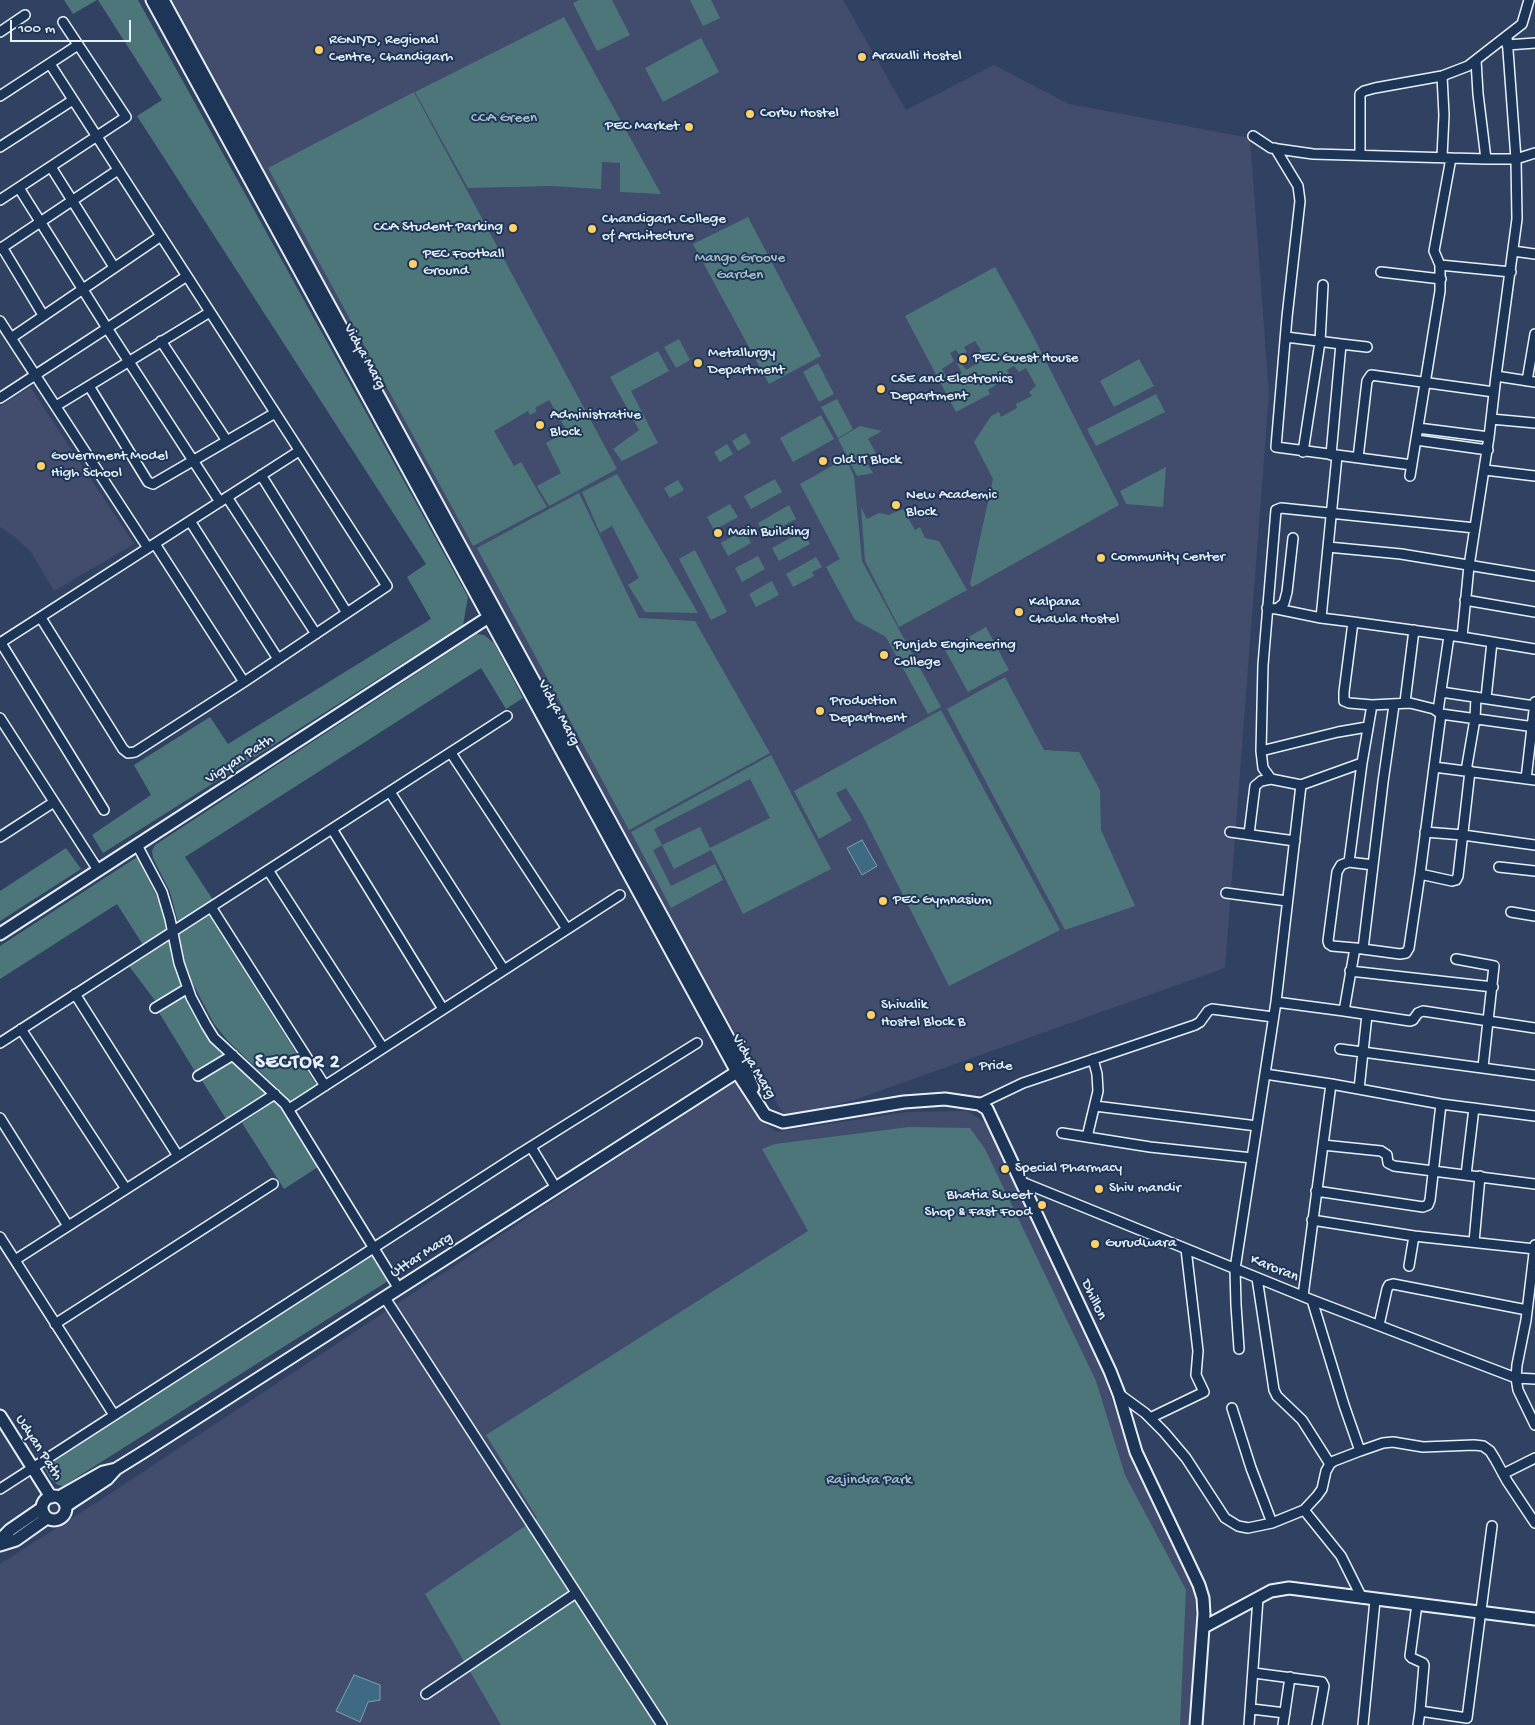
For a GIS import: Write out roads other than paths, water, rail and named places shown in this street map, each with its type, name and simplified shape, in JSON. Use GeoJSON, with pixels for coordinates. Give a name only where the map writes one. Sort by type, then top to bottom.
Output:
{"type":"FeatureCollection","features":[{"type":"Feature","properties":{"kind":"main road","name":"Vidya Marg"},"geometry":{"type":"LineString","coordinates":[[152,0],[493,615]]}},
{"type":"Feature","properties":{"kind":"main road","name":"Vidya Marg"},"geometry":{"type":"LineString","coordinates":[[163,0],[493,615],[765,1115],[783,1122],[904,1102],[945,1099],[979,1104]]}},
{"type":"Feature","properties":{"kind":"main road","name":"Vigyan Path"},"geometry":{"type":"LineString","coordinates":[[0,934],[493,615]]}},
{"type":"Feature","properties":{"kind":"main road","name":"Uttar Marg"},"geometry":{"type":"LineString","coordinates":[[0,1540],[10,1530],[103,1472],[116,1469],[740,1070]]}},
{"type":"Feature","properties":{"kind":"main road","name":"Dhillon"},"geometry":{"type":"LineString","coordinates":[[979,1104],[987,1109],[992,1118],[1119,1394],[1136,1452],[1199,1585],[1203,1598],[1204,1626],[1196,1725]]}},
{"type":"Feature","properties":{"kind":"main road","name":"Udyan Path"},"geometry":{"type":"LineString","coordinates":[[0,1416],[52,1505]]}},
{"type":"Feature","properties":{"kind":"main road","name":"Udyan Path"},"geometry":{"type":"LineString","coordinates":[[0,1429],[30,1469]]}},
{"type":"Feature","properties":{"kind":"main road","name":"Uttar Marg"},"geometry":{"type":"LineString","coordinates":[[0,1546],[16,1540],[52,1505]]}},
{"type":"Feature","properties":{"kind":"main road"},"geometry":{"type":"LineString","coordinates":[[1204,1626],[1271,1591],[1289,1588],[1535,1619]]}},
{"type":"Feature","properties":{"kind":"street"},"geometry":{"type":"LineString","coordinates":[[1360,155],[1360,94],[1375,88],[1442,76],[1468,66],[1507,41],[1522,24],[1530,0]]}},
{"type":"Feature","properties":{"kind":"street"},"geometry":{"type":"LineString","coordinates":[[0,32],[25,15]]}},
{"type":"Feature","properties":{"kind":"street"},"geometry":{"type":"LineString","coordinates":[[0,200],[126,117],[63,22]]}},
{"type":"Feature","properties":{"kind":"street"},"geometry":{"type":"LineString","coordinates":[[1507,41],[1535,43]]}},
{"type":"Feature","properties":{"kind":"street"},"geometry":{"type":"LineString","coordinates":[[1462,637],[1469,566],[1490,437],[1494,392],[1517,219],[1516,159],[1507,41]]}},
{"type":"Feature","properties":{"kind":"street"},"geometry":{"type":"LineString","coordinates":[[0,96],[78,45]]}},
{"type":"Feature","properties":{"kind":"street"},"geometry":{"type":"LineString","coordinates":[[1476,60],[1486,160]]}},
{"type":"Feature","properties":{"kind":"street"},"geometry":{"type":"LineString","coordinates":[[41,618],[123,749],[128,753],[134,752],[244,682],[387,586],[50,64]]}},
{"type":"Feature","properties":{"kind":"street"},"geometry":{"type":"LineString","coordinates":[[1410,476],[1435,327],[1441,279],[1440,265],[1434,251],[1446,157],[1442,76]]}},
{"type":"Feature","properties":{"kind":"street"},"geometry":{"type":"LineString","coordinates":[[0,147],[73,100]]}},
{"type":"Feature","properties":{"kind":"street"},"geometry":{"type":"LineString","coordinates":[[1252,136],[1267,146],[1313,154],[1446,157],[1486,160],[1516,159],[1535,153]]}},
{"type":"Feature","properties":{"kind":"street"},"geometry":{"type":"LineString","coordinates":[[1275,148],[1298,186],[1300,194],[1276,447],[1334,456],[1412,464]]}},
{"type":"Feature","properties":{"kind":"street"},"geometry":{"type":"LineString","coordinates":[[51,167],[114,267]]}},
{"type":"Feature","properties":{"kind":"street"},"geometry":{"type":"LineString","coordinates":[[43,315],[1,248],[118,170]]}},
{"type":"Feature","properties":{"kind":"street"},"geometry":{"type":"LineString","coordinates":[[19,188],[193,461],[223,500],[316,634]]}},
{"type":"Feature","properties":{"kind":"street"},"geometry":{"type":"LineString","coordinates":[[11,338],[161,236]]}},
{"type":"Feature","properties":{"kind":"street"},"geometry":{"type":"LineString","coordinates":[[1513,251],[1535,254]]}},
{"type":"Feature","properties":{"kind":"street"},"geometry":{"type":"LineString","coordinates":[[1440,265],[1511,272]]}},
{"type":"Feature","properties":{"kind":"street"},"geometry":{"type":"LineString","coordinates":[[1381,272],[1441,279]]}},
{"type":"Feature","properties":{"kind":"street"},"geometry":{"type":"LineString","coordinates":[[0,398],[187,276]]}},
{"type":"Feature","properties":{"kind":"street"},"geometry":{"type":"LineString","coordinates":[[1303,452],[1320,342],[1323,285]]}},
{"type":"Feature","properties":{"kind":"street"},"geometry":{"type":"LineString","coordinates":[[56,406],[210,312]]}},
{"type":"Feature","properties":{"kind":"street"},"geometry":{"type":"LineString","coordinates":[[0,321],[244,682]]}},
{"type":"Feature","properties":{"kind":"street"},"geometry":{"type":"LineString","coordinates":[[1496,376],[1531,382],[1535,334]]}},
{"type":"Feature","properties":{"kind":"street"},"geometry":{"type":"LineString","coordinates":[[1286,337],[1367,347]]}},
{"type":"Feature","properties":{"kind":"street"},"geometry":{"type":"LineString","coordinates":[[161,342],[228,441]]}},
{"type":"Feature","properties":{"kind":"street"},"geometry":{"type":"LineString","coordinates":[[1321,618],[1331,514],[1341,344]]}},
{"type":"Feature","properties":{"kind":"street"},"geometry":{"type":"LineString","coordinates":[[1358,458],[1369,377],[1374,375],[1494,392]]}},
{"type":"Feature","properties":{"kind":"street"},"geometry":{"type":"LineString","coordinates":[[89,386],[150,484],[275,413]]}},
{"type":"Feature","properties":{"kind":"street"},"geometry":{"type":"LineString","coordinates":[[1491,419],[1535,424]]}},
{"type":"Feature","properties":{"kind":"street"},"geometry":{"type":"LineString","coordinates":[[1418,428],[1490,437]]}},
{"type":"Feature","properties":{"kind":"street"},"geometry":{"type":"LineString","coordinates":[[1416,440],[1488,450]]}},
{"type":"Feature","properties":{"kind":"street"},"geometry":{"type":"LineString","coordinates":[[104,810],[1,643],[299,451]]}},
{"type":"Feature","properties":{"kind":"street"},"geometry":{"type":"LineString","coordinates":[[1485,470],[1535,476]]}},
{"type":"Feature","properties":{"kind":"street"},"geometry":{"type":"LineString","coordinates":[[261,476],[347,613]]}},
{"type":"Feature","properties":{"kind":"street"},"geometry":{"type":"LineString","coordinates":[[1271,779],[1263,768],[1261,751],[1263,665],[1276,510],[1281,508],[1475,528]]}},
{"type":"Feature","properties":{"kind":"street"},"geometry":{"type":"LineString","coordinates":[[190,521],[278,659]]}},
{"type":"Feature","properties":{"kind":"street"},"geometry":{"type":"LineString","coordinates":[[1277,609],[1284,603],[1287,592],[1293,538]]}},
{"type":"Feature","properties":{"kind":"street"},"geometry":{"type":"LineString","coordinates":[[1328,547],[1401,554],[1535,576]]}},
{"type":"Feature","properties":{"kind":"street"},"geometry":{"type":"LineString","coordinates":[[1465,600],[1535,612]]}},
{"type":"Feature","properties":{"kind":"street"},"geometry":{"type":"LineString","coordinates":[[1267,608],[1321,618],[1535,649]]}},
{"type":"Feature","properties":{"kind":"street"},"geometry":{"type":"LineString","coordinates":[[1353,622],[1344,701],[1372,705],[1394,705],[1404,702],[1434,709],[1440,713],[1534,727]]}},
{"type":"Feature","properties":{"kind":"street"},"geometry":{"type":"LineString","coordinates":[[1404,702],[1414,630]]}},
{"type":"Feature","properties":{"kind":"street"},"geometry":{"type":"LineString","coordinates":[[1373,865],[1350,862],[1342,865],[1337,872],[1328,944],[1400,954],[1406,953],[1409,948],[1426,832],[1449,636]]}},
{"type":"Feature","properties":{"kind":"street"},"geometry":{"type":"LineString","coordinates":[[1486,698],[1492,642]]}},
{"type":"Feature","properties":{"kind":"street"},"geometry":{"type":"LineString","coordinates":[[1441,692],[1535,706]]}},
{"type":"Feature","properties":{"kind":"street"},"geometry":{"type":"LineString","coordinates":[[1420,874],[1452,881],[1456,880],[1458,876],[1476,697]]}},
{"type":"Feature","properties":{"kind":"street"},"geometry":{"type":"LineString","coordinates":[[1434,767],[1531,779],[1535,701]]}},
{"type":"Feature","properties":{"kind":"street"},"geometry":{"type":"LineString","coordinates":[[1350,862],[1362,762],[1372,705]]}},
{"type":"Feature","properties":{"kind":"street"},"geometry":{"type":"LineString","coordinates":[[1344,1012],[1350,971],[1359,949],[1373,865],[1394,705]]}},
{"type":"Feature","properties":{"kind":"street"},"geometry":{"type":"LineString","coordinates":[[0,1042],[507,716]]}},
{"type":"Feature","properties":{"kind":"street"},"geometry":{"type":"LineString","coordinates":[[0,718],[98,870]]}},
{"type":"Feature","properties":{"kind":"street"},"geometry":{"type":"LineString","coordinates":[[1261,751],[1338,732],[1367,727]]}},
{"type":"Feature","properties":{"kind":"street"},"geometry":{"type":"LineString","coordinates":[[450,753],[567,929]]}},
{"type":"Feature","properties":{"kind":"street"},"geometry":{"type":"LineString","coordinates":[[1249,834],[1255,786],[1261,781],[1271,779],[1301,785],[1362,762]]}},
{"type":"Feature","properties":{"kind":"street"},"geometry":{"type":"LineString","coordinates":[[1239,1349],[1235,1269],[1276,1002],[1301,785]]}},
{"type":"Feature","properties":{"kind":"street"},"geometry":{"type":"LineString","coordinates":[[390,792],[504,970]]}},
{"type":"Feature","properties":{"kind":"street"},"geometry":{"type":"LineString","coordinates":[[0,837],[54,802]]}},
{"type":"Feature","properties":{"kind":"street"},"geometry":{"type":"LineString","coordinates":[[332,829],[443,1009]]}},
{"type":"Feature","properties":{"kind":"street"},"geometry":{"type":"LineString","coordinates":[[1230,832],[1294,841]]}},
{"type":"Feature","properties":{"kind":"street"},"geometry":{"type":"LineString","coordinates":[[1426,832],[1535,845]]}},
{"type":"Feature","properties":{"kind":"street"},"geometry":{"type":"LineString","coordinates":[[137,845],[162,892],[179,963],[188,988],[206,1025],[214,1038],[289,1109],[399,1289]]}},
{"type":"Feature","properties":{"kind":"street"},"geometry":{"type":"LineString","coordinates":[[1499,867],[1535,871]]}},
{"type":"Feature","properties":{"kind":"street"},"geometry":{"type":"LineString","coordinates":[[268,870],[383,1048]]}},
{"type":"Feature","properties":{"kind":"street"},"geometry":{"type":"LineString","coordinates":[[1226,893],[1287,901]]}},
{"type":"Feature","properties":{"kind":"street"},"geometry":{"type":"LineString","coordinates":[[289,1109],[620,895]]}},
{"type":"Feature","properties":{"kind":"street"},"geometry":{"type":"LineString","coordinates":[[211,907],[325,1086]]}},
{"type":"Feature","properties":{"kind":"street"},"geometry":{"type":"LineString","coordinates":[[1511,912],[1535,916]]}},
{"type":"Feature","properties":{"kind":"street"},"geometry":{"type":"LineString","coordinates":[[1456,958],[1494,966],[1483,1067]]}},
{"type":"Feature","properties":{"kind":"street"},"geometry":{"type":"LineString","coordinates":[[1350,971],[1493,987]]}},
{"type":"Feature","properties":{"kind":"street"},"geometry":{"type":"LineString","coordinates":[[155,1008],[188,988]]}},
{"type":"Feature","properties":{"kind":"street"},"geometry":{"type":"LineString","coordinates":[[75,994],[178,1156]]}},
{"type":"Feature","properties":{"kind":"street"},"geometry":{"type":"LineString","coordinates":[[1276,1002],[1410,1021],[1418,1013],[1424,1011],[1535,1028]]}},
{"type":"Feature","properties":{"kind":"street"},"geometry":{"type":"LineString","coordinates":[[979,1104],[1023,1083],[1195,1025],[1212,1009],[1273,1017]]}},
{"type":"Feature","properties":{"kind":"street"},"geometry":{"type":"LineString","coordinates":[[1359,1089],[1367,1015]]}},
{"type":"Feature","properties":{"kind":"street"},"geometry":{"type":"LineString","coordinates":[[21,1029],[126,1190]]}},
{"type":"Feature","properties":{"kind":"street"},"geometry":{"type":"LineString","coordinates":[[0,1489],[530,1147],[697,1043]]}},
{"type":"Feature","properties":{"kind":"street"},"geometry":{"type":"LineString","coordinates":[[1340,1048],[1535,1075]]}},
{"type":"Feature","properties":{"kind":"street"},"geometry":{"type":"LineString","coordinates":[[198,1076],[233,1055]]}},
{"type":"Feature","properties":{"kind":"street"},"geometry":{"type":"LineString","coordinates":[[1087,1138],[1098,1091],[1098,1082],[1092,1059]]}},
{"type":"Feature","properties":{"kind":"street"},"geometry":{"type":"LineString","coordinates":[[1266,1074],[1441,1104],[1535,1116]]}},
{"type":"Feature","properties":{"kind":"street"},"geometry":{"type":"LineString","coordinates":[[1303,1296],[1331,1084]]}},
{"type":"Feature","properties":{"kind":"street"},"geometry":{"type":"LineString","coordinates":[[15,1260],[275,1094]]}},
{"type":"Feature","properties":{"kind":"street"},"geometry":{"type":"LineString","coordinates":[[1316,1191],[1423,1207],[1428,1205],[1441,1104]]}},
{"type":"Feature","properties":{"kind":"street"},"geometry":{"type":"LineString","coordinates":[[1095,1106],[1257,1126]]}},
{"type":"Feature","properties":{"kind":"street"},"geometry":{"type":"LineString","coordinates":[[1466,1175],[1474,1108]]}},
{"type":"Feature","properties":{"kind":"street"},"geometry":{"type":"LineString","coordinates":[[0,1118],[68,1226]]}},
{"type":"Feature","properties":{"kind":"street"},"geometry":{"type":"LineString","coordinates":[[1062,1133],[1150,1147],[1252,1158]]}},
{"type":"Feature","properties":{"kind":"street"},"geometry":{"type":"LineString","coordinates":[[1323,1144],[1381,1151],[1387,1155],[1390,1165],[1535,1184]]}},
{"type":"Feature","properties":{"kind":"street"},"geometry":{"type":"LineString","coordinates":[[530,1147],[556,1188]]}},
{"type":"Feature","properties":{"kind":"street"},"geometry":{"type":"LineString","coordinates":[[1474,1242],[1480,1176]]}},
{"type":"Feature","properties":{"kind":"street","name":"Karoran"},"geometry":{"type":"LineString","coordinates":[[1022,1182],[1379,1326],[1516,1378],[1535,1379]]}},
{"type":"Feature","properties":{"kind":"street"},"geometry":{"type":"LineString","coordinates":[[56,1324],[273,1184]]}},
{"type":"Feature","properties":{"kind":"street"},"geometry":{"type":"LineString","coordinates":[[1312,1220],[1414,1236],[1535,1247],[1527,1310],[1530,1321],[1517,1365],[1516,1378],[1518,1390],[1535,1425]]}},
{"type":"Feature","properties":{"kind":"street"},"geometry":{"type":"LineString","coordinates":[[1409,1266],[1414,1236]]}},
{"type":"Feature","properties":{"kind":"street"},"geometry":{"type":"LineString","coordinates":[[0,1237],[114,1414]]}},
{"type":"Feature","properties":{"kind":"street"},"geometry":{"type":"LineString","coordinates":[[1150,1418],[1204,1392],[1196,1375],[1198,1350],[1186,1249]]}},
{"type":"Feature","properties":{"kind":"street"},"geometry":{"type":"LineString","coordinates":[[1257,1278],[1274,1390],[1277,1396],[1302,1420],[1330,1464]]}},
{"type":"Feature","properties":{"kind":"street"},"geometry":{"type":"LineString","coordinates":[[1379,1326],[1387,1289],[1389,1285],[1393,1284],[1527,1310]]}},
{"type":"Feature","properties":{"kind":"street"},"geometry":{"type":"LineString","coordinates":[[385,1298],[662,1725]]}},
{"type":"Feature","properties":{"kind":"street"},"geometry":{"type":"LineString","coordinates":[[1312,1300],[1360,1451]]}},
{"type":"Feature","properties":{"kind":"street"},"geometry":{"type":"LineString","coordinates":[[1119,1394],[1150,1418],[1186,1458],[1225,1518],[1232,1523],[1248,1528],[1272,1523],[1304,1510],[1322,1489],[1326,1471],[1334,1461],[1383,1443],[1393,1442],[1423,1447],[1483,1446],[1490,1451],[1513,1492],[1535,1523]]}},
{"type":"Feature","properties":{"kind":"street"},"geometry":{"type":"LineString","coordinates":[[1232,1408],[1251,1468],[1272,1523]]}},
{"type":"Feature","properties":{"kind":"street"},"geometry":{"type":"LineString","coordinates":[[1503,1474],[1535,1458]]}},
{"type":"Feature","properties":{"kind":"street"},"geometry":{"type":"LineString","coordinates":[[1304,1510],[1341,1556],[1362,1598]]}},
{"type":"Feature","properties":{"kind":"street"},"geometry":{"type":"LineString","coordinates":[[1420,1712],[1466,1722],[1492,1526]]}},
{"type":"Feature","properties":{"kind":"street"},"geometry":{"type":"LineString","coordinates":[[426,1694],[576,1593]]}},
{"type":"Feature","properties":{"kind":"street"},"geometry":{"type":"LineString","coordinates":[[1249,1725],[1252,1709],[1258,1598]]}},
{"type":"Feature","properties":{"kind":"street"},"geometry":{"type":"LineString","coordinates":[[1362,1725],[1375,1600]]}},
{"type":"Feature","properties":{"kind":"street"},"geometry":{"type":"LineString","coordinates":[[1417,1604],[1410,1656],[1424,1665],[1418,1725]]}},
{"type":"Feature","properties":{"kind":"street"},"geometry":{"type":"LineString","coordinates":[[1254,1673],[1322,1682],[1324,1686],[1317,1725]]}},
{"type":"Feature","properties":{"kind":"street"},"geometry":{"type":"LineString","coordinates":[[1284,1725],[1290,1678]]}},
{"type":"Feature","properties":{"kind":"street"},"geometry":{"type":"LineString","coordinates":[[1252,1709],[1285,1713]]}},
{"type":"Feature","properties":{"kind":"place","name":"RGNIYD, Regional Centre, Chandigarh"},"geometry":{"type":"Point","coordinates":[319,50]}},
{"type":"Feature","properties":{"kind":"place","name":"Aravalli Hostel"},"geometry":{"type":"Point","coordinates":[862,57]}},
{"type":"Feature","properties":{"kind":"place","name":"Corbu Hostel"},"geometry":{"type":"Point","coordinates":[750,114]}},
{"type":"Feature","properties":{"kind":"place","name":"PEC Market"},"geometry":{"type":"Point","coordinates":[689,127]}},
{"type":"Feature","properties":{"kind":"place","name":"CCA Student Parking"},"geometry":{"type":"Point","coordinates":[513,228]}},
{"type":"Feature","properties":{"kind":"place","name":"Chandigarh College of Architecture"},"geometry":{"type":"Point","coordinates":[592,229]}},
{"type":"Feature","properties":{"kind":"place","name":"PEC Football Ground"},"geometry":{"type":"Point","coordinates":[413,264]}},
{"type":"Feature","properties":{"kind":"place","name":"PEC Guest House"},"geometry":{"type":"Point","coordinates":[963,359]}},
{"type":"Feature","properties":{"kind":"place","name":"Metallurgy Department"},"geometry":{"type":"Point","coordinates":[698,363]}},
{"type":"Feature","properties":{"kind":"place","name":"CSE and Electronics Department"},"geometry":{"type":"Point","coordinates":[881,389]}},
{"type":"Feature","properties":{"kind":"place","name":"Administrative Block"},"geometry":{"type":"Point","coordinates":[540,425]}},
{"type":"Feature","properties":{"kind":"place","name":"Old IT Block"},"geometry":{"type":"Point","coordinates":[823,461]}},
{"type":"Feature","properties":{"kind":"place","name":"Government Model High School"},"geometry":{"type":"Point","coordinates":[41,466]}},
{"type":"Feature","properties":{"kind":"place","name":"New Academic Block"},"geometry":{"type":"Point","coordinates":[896,505]}},
{"type":"Feature","properties":{"kind":"place","name":"Main Building"},"geometry":{"type":"Point","coordinates":[718,533]}},
{"type":"Feature","properties":{"kind":"place","name":"Community Center"},"geometry":{"type":"Point","coordinates":[1101,558]}},
{"type":"Feature","properties":{"kind":"place","name":"Kalpana Chawla Hostel"},"geometry":{"type":"Point","coordinates":[1019,612]}},
{"type":"Feature","properties":{"kind":"place","name":"Punjab Engineering College"},"geometry":{"type":"Point","coordinates":[884,655]}},
{"type":"Feature","properties":{"kind":"place","name":"Production Department"},"geometry":{"type":"Point","coordinates":[820,711]}},
{"type":"Feature","properties":{"kind":"place","name":"PEC Gymnasium"},"geometry":{"type":"Point","coordinates":[883,901]}},
{"type":"Feature","properties":{"kind":"place","name":"Shivalik Hostel Block B"},"geometry":{"type":"Point","coordinates":[871,1015]}},
{"type":"Feature","properties":{"kind":"place","name":"Pride"},"geometry":{"type":"Point","coordinates":[969,1067]}},
{"type":"Feature","properties":{"kind":"place","name":"Special Pharmacy"},"geometry":{"type":"Point","coordinates":[1005,1169]}},
{"type":"Feature","properties":{"kind":"place","name":"Shiv mandir"},"geometry":{"type":"Point","coordinates":[1099,1189]}},
{"type":"Feature","properties":{"kind":"place","name":"Bhatia Sweet Shop & Fast Food"},"geometry":{"type":"Point","coordinates":[1042,1205]}},
{"type":"Feature","properties":{"kind":"place","name":"Gurudwara"},"geometry":{"type":"Point","coordinates":[1095,1244]}},
{"type":"Feature","properties":{"kind":"district","name":"SECTOR 2"},"geometry":{"type":"Point","coordinates":[298,1064]}},
{"type":"Feature","properties":{"kind":"park label","name":"CCA Green"},"geometry":{"type":"Point","coordinates":[504,119]}},
{"type":"Feature","properties":{"kind":"park label","name":"Mango Groove Garden"},"geometry":{"type":"Point","coordinates":[740,268]}},
{"type":"Feature","properties":{"kind":"park label","name":"Rajindra Park"},"geometry":{"type":"Point","coordinates":[869,1481]}}]}
